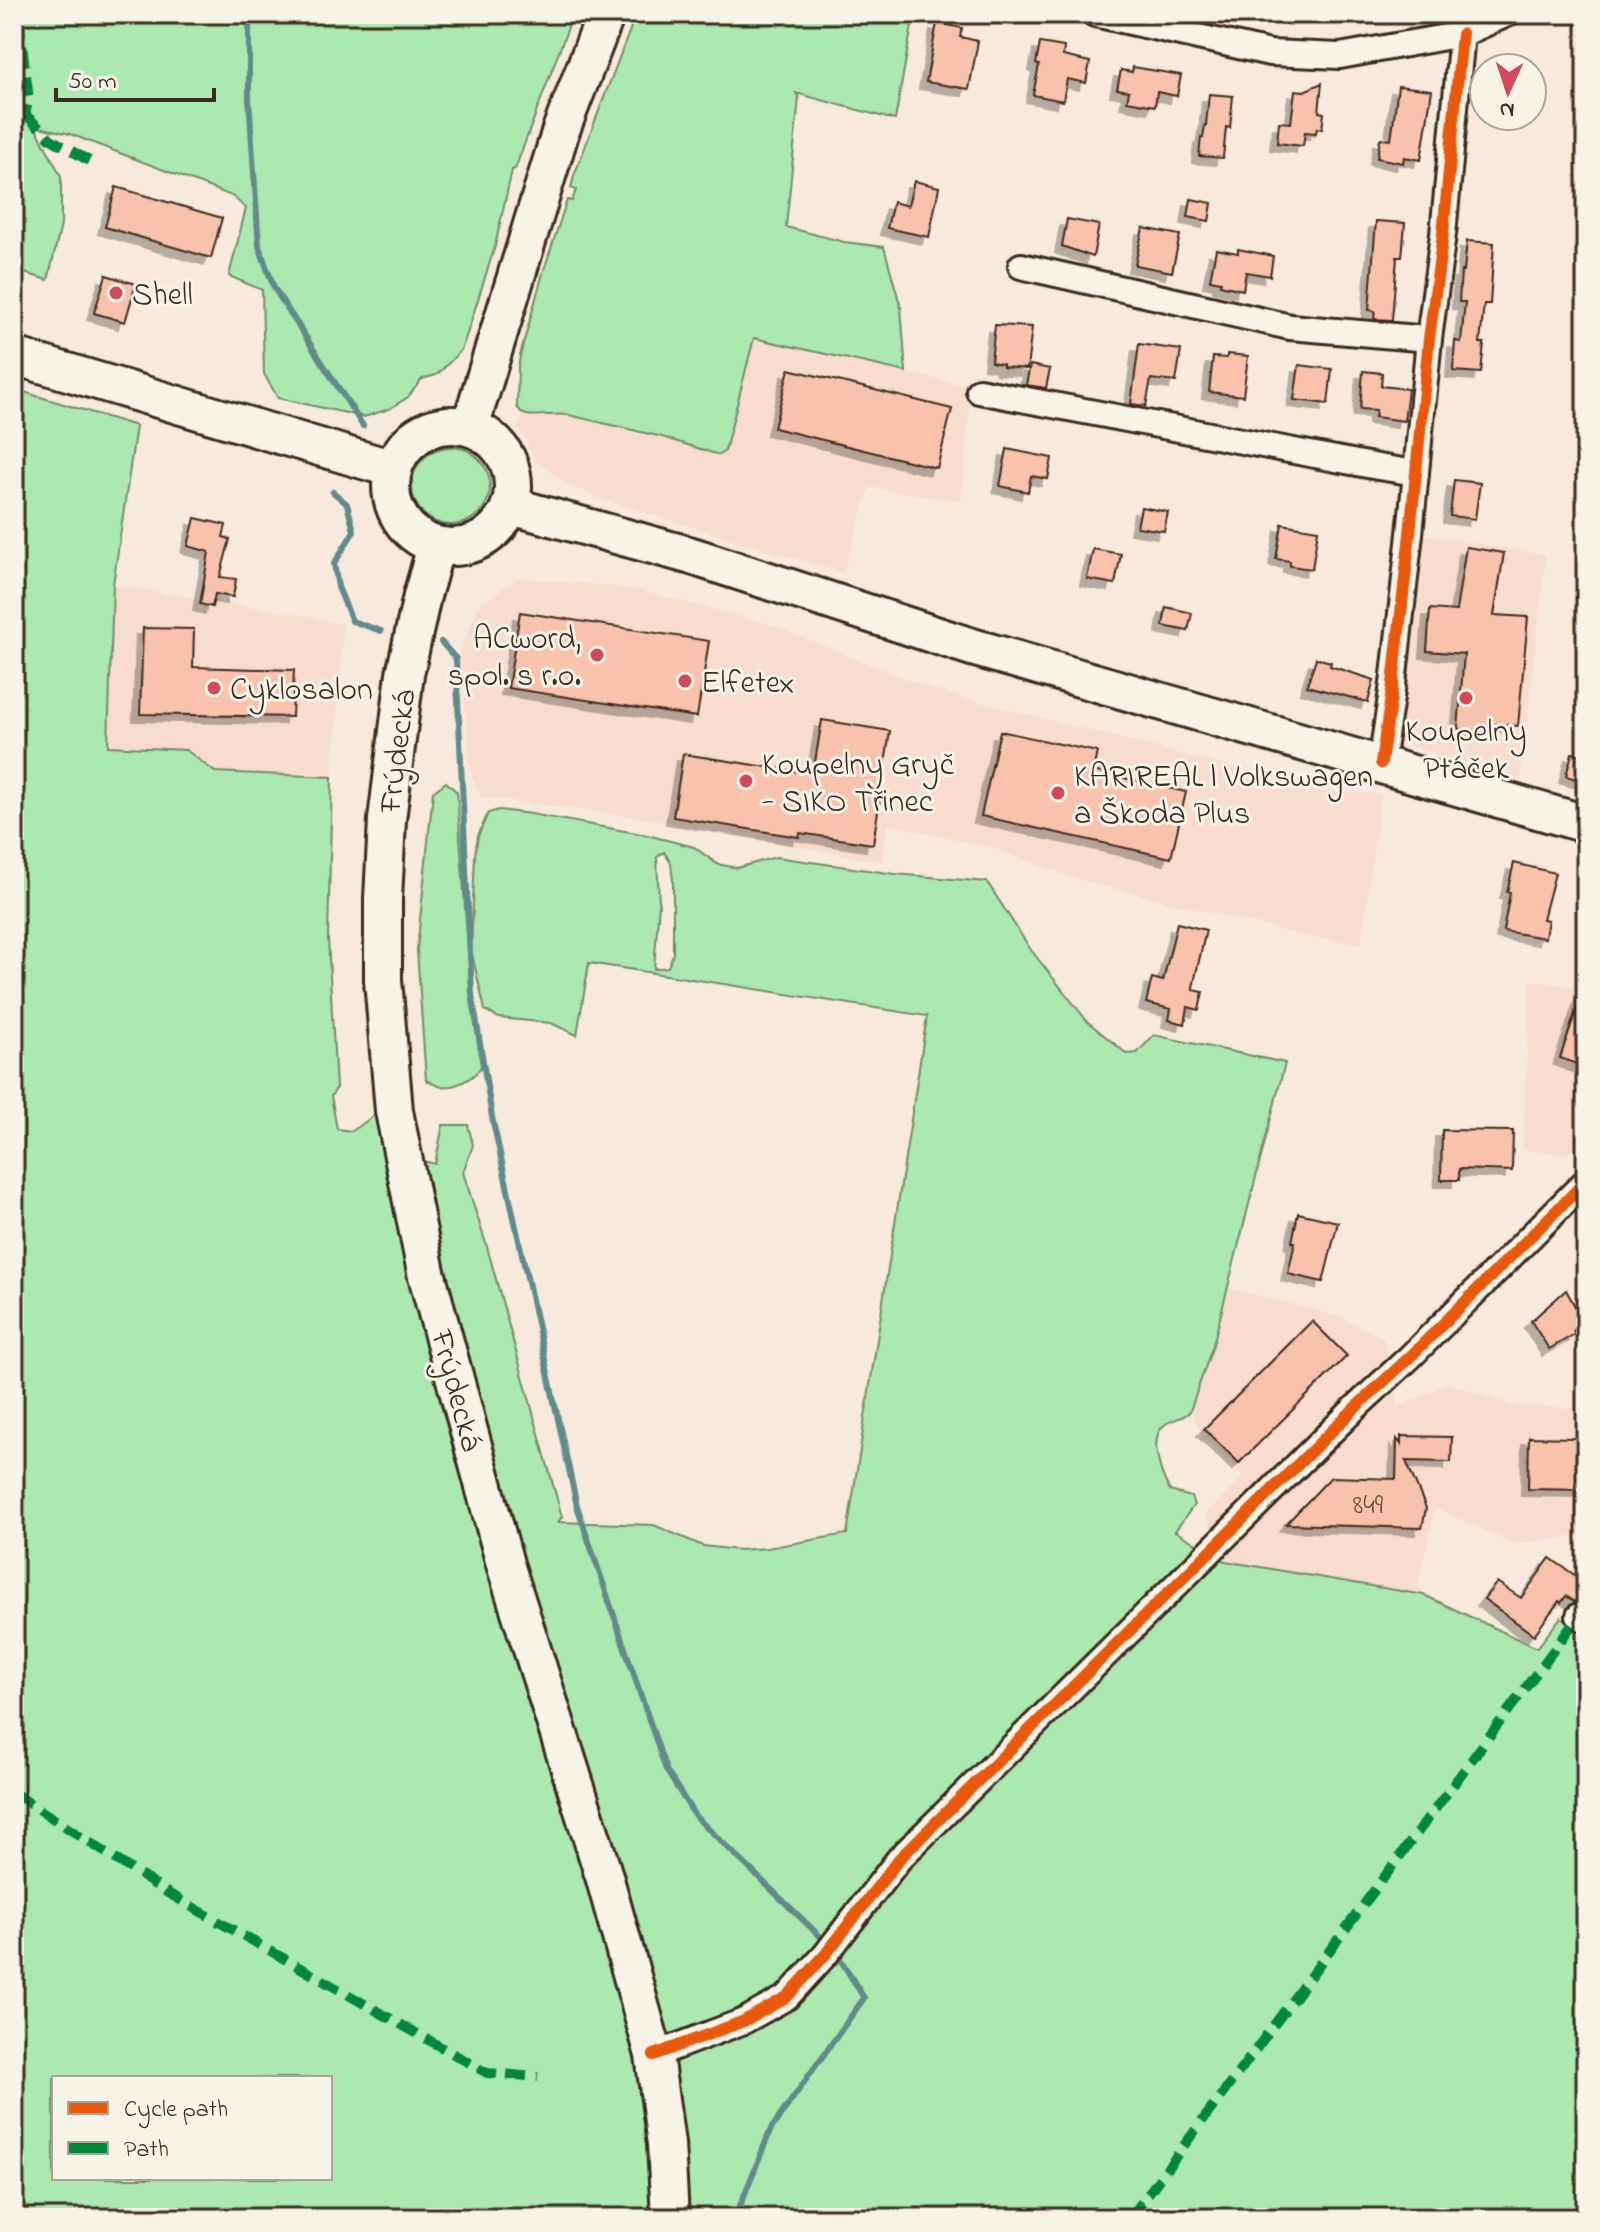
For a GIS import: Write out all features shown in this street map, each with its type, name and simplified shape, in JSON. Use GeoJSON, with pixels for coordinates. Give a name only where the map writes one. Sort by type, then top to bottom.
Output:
{"type":"FeatureCollection","features":[{"type":"Feature","properties":{"kind":"main road"},"geometry":{"type":"LineString","coordinates":[[470,427],[561,130],[606,14]]}},
{"type":"Feature","properties":{"kind":"main road"},"geometry":{"type":"LineString","coordinates":[[14,356],[393,469]]}},
{"type":"Feature","properties":{"kind":"main road"},"geometry":{"type":"LineString","coordinates":[[451,424],[470,427],[487,435],[501,448],[511,465],[514,485],[511,506],[503,522],[489,536],[473,545],[454,548],[436,546],[418,538],[404,525],[394,508],[390,488],[393,469],[401,451],[414,437],[432,428],[451,424]]}},
{"type":"Feature","properties":{"kind":"main road"},"geometry":{"type":"LineString","coordinates":[[511,506],[692,556],[972,647],[1586,824]]}},
{"type":"Feature","properties":{"kind":"main road","name":"Frýdecká"},"geometry":{"type":"LineString","coordinates":[[436,546],[405,674],[387,820],[383,980],[394,1111],[426,1272],[505,1564],[604,1876],[654,2055],[666,2144],[670,2218]]}},
{"type":"Feature","properties":{"kind":"street"},"geometry":{"type":"LineString","coordinates":[[1095,14],[1270,53],[1340,56],[1462,34],[1507,14]]}},
{"type":"Feature","properties":{"kind":"street"},"geometry":{"type":"LineString","coordinates":[[1381,763],[1393,684],[1443,234],[1462,34]]}},
{"type":"Feature","properties":{"kind":"street"},"geometry":{"type":"LineString","coordinates":[[1021,266],[1290,327],[1429,339]]}},
{"type":"Feature","properties":{"kind":"street"},"geometry":{"type":"LineString","coordinates":[[979,391],[1416,473]]}},
{"type":"Feature","properties":{"kind":"street"},"geometry":{"type":"LineString","coordinates":[[654,2055],[744,2021],[787,1997],[830,1948],[899,1859],[1586,1181]]}},
{"type":"Feature","properties":{"kind":"shaded area"},"geometry":{"type":"Polygon","coordinates":[[[754,338],[971,387],[961,501],[870,487],[843,573],[604,500],[566,484],[534,459],[525,436],[517,429],[524,414],[555,413],[721,454],[731,431],[754,338]]]}},
{"type":"Feature","properties":{"kind":"shaded area"},"geometry":{"type":"Polygon","coordinates":[[[1416,533],[1546,555],[1520,781],[1398,742],[1416,533]]]}},
{"type":"Feature","properties":{"kind":"shaded area"},"geometry":{"type":"Polygon","coordinates":[[[518,578],[631,588],[769,624],[934,690],[1319,790],[1381,794],[1361,944],[1308,937],[1069,877],[994,848],[888,824],[881,862],[637,817],[481,797],[471,774],[460,651],[479,606],[518,578]]]}},
{"type":"Feature","properties":{"kind":"shaded area"},"geometry":{"type":"Polygon","coordinates":[[[113,585],[308,616],[344,625],[332,777],[215,772],[185,750],[108,746],[113,585]]]}},
{"type":"Feature","properties":{"kind":"shaded area"},"geometry":{"type":"Polygon","coordinates":[[[1586,939],[1586,1136],[1568,1154],[1523,1150],[1530,980],[1574,987],[1586,939]]]}},
{"type":"Feature","properties":{"kind":"shaded area"},"geometry":{"type":"Polygon","coordinates":[[[1228,1288],[1337,1316],[1383,1337],[1399,1407],[1448,1383],[1511,1405],[1586,1409],[1586,1535],[1513,1544],[1435,1508],[1418,1584],[1424,1595],[1225,1561],[1205,1515],[1243,1477],[1202,1435],[1191,1411],[1228,1288]]]}},
{"type":"Feature","properties":{"kind":"green space"},"geometry":{"type":"Polygon","coordinates":[[[14,14],[573,14],[515,169],[512,170],[495,246],[461,350],[436,375],[422,379],[408,397],[389,409],[364,417],[278,398],[264,374],[262,290],[229,276],[246,208],[232,196],[70,134],[35,126],[61,176],[61,225],[48,280],[14,270],[14,14]]]}},
{"type":"Feature","properties":{"kind":"green space"},"geometry":{"type":"Polygon","coordinates":[[[636,14],[914,14],[895,120],[796,93],[799,98],[786,227],[844,242],[884,247],[901,308],[906,372],[754,338],[725,451],[719,455],[662,437],[569,415],[525,415],[517,407],[518,367],[543,273],[567,200],[572,201],[576,190],[571,188],[574,176],[636,14]]]}},
{"type":"Feature","properties":{"kind":"green space"},"geometry":{"type":"Polygon","coordinates":[[[14,389],[136,426],[113,585],[108,746],[186,750],[215,772],[332,777],[328,938],[336,1089],[331,1096],[337,1129],[352,1131],[378,1113],[638,2058],[650,2145],[654,2218],[14,2218],[14,389]]]}},
{"type":"Feature","properties":{"kind":"green space"},"geometry":{"type":"Polygon","coordinates":[[[451,447],[466,450],[479,458],[487,471],[490,486],[487,501],[479,514],[466,522],[451,525],[436,522],[423,514],[415,501],[412,486],[415,471],[423,458],[436,450],[451,447]]]}},
{"type":"Feature","properties":{"kind":"green space"},"geometry":{"type":"Polygon","coordinates":[[[446,782],[457,792],[470,981],[481,1067],[463,1082],[445,1087],[426,1080],[417,950],[433,792],[446,782]]]}},
{"type":"Feature","properties":{"kind":"green space"},"geometry":{"type":"Polygon","coordinates":[[[499,810],[531,814],[647,835],[694,847],[717,864],[737,868],[776,857],[895,874],[987,882],[1031,950],[1088,1022],[1127,1054],[1137,1053],[1154,1035],[1285,1063],[1213,1345],[1190,1411],[1167,1423],[1157,1436],[1157,1456],[1170,1491],[1191,1497],[1194,1505],[1175,1531],[1225,1561],[1424,1595],[1537,1648],[1561,1617],[1586,1631],[1586,2218],[685,2218],[520,1560],[441,1269],[419,1160],[435,1164],[443,1125],[468,1125],[473,1145],[463,1172],[562,1517],[558,1522],[654,1525],[703,1546],[739,1550],[847,1534],[927,1016],[589,963],[577,1035],[551,1023],[499,1018],[485,1010],[471,950],[475,854],[478,836],[488,813],[499,810]],[[664,852],[657,857],[659,903],[654,969],[668,967],[673,954],[671,863],[664,852]]]}},
{"type":"Feature","properties":{"kind":"building"},"geometry":{"type":"Polygon","coordinates":[[[937,23],[962,28],[960,37],[978,41],[969,89],[926,82],[937,23]]]}},
{"type":"Feature","properties":{"kind":"building"},"geometry":{"type":"Polygon","coordinates":[[[1040,43],[1064,47],[1063,56],[1090,62],[1086,83],[1067,79],[1063,101],[1033,95],[1040,43]]]}},
{"type":"Feature","properties":{"kind":"building"},"geometry":{"type":"Polygon","coordinates":[[[1133,67],[1181,75],[1177,96],[1157,92],[1155,106],[1127,101],[1129,91],[1117,89],[1121,70],[1132,72],[1133,67]]]}},
{"type":"Feature","properties":{"kind":"building"},"geometry":{"type":"Polygon","coordinates":[[[1322,83],[1319,112],[1324,113],[1322,129],[1317,128],[1316,133],[1305,132],[1303,146],[1277,143],[1279,122],[1291,123],[1295,90],[1304,91],[1322,83]]]}},
{"type":"Feature","properties":{"kind":"building"},"geometry":{"type":"Polygon","coordinates":[[[1398,86],[1432,90],[1421,160],[1404,157],[1403,163],[1377,158],[1380,139],[1391,140],[1398,86]]]}},
{"type":"Feature","properties":{"kind":"building"},"geometry":{"type":"Polygon","coordinates":[[[1209,94],[1233,96],[1223,158],[1199,156],[1209,94]]]}},
{"type":"Feature","properties":{"kind":"building"},"geometry":{"type":"Polygon","coordinates":[[[914,181],[939,187],[929,237],[887,228],[893,202],[908,206],[914,181]]]}},
{"type":"Feature","properties":{"kind":"building"},"geometry":{"type":"Polygon","coordinates":[[[116,187],[222,218],[211,258],[105,227],[116,187]]]}},
{"type":"Feature","properties":{"kind":"building"},"geometry":{"type":"Polygon","coordinates":[[[1191,199],[1212,203],[1209,221],[1188,217],[1191,199]]]}},
{"type":"Feature","properties":{"kind":"building"},"geometry":{"type":"Polygon","coordinates":[[[1067,219],[1099,225],[1093,257],[1062,246],[1067,219]]]}},
{"type":"Feature","properties":{"kind":"building"},"geometry":{"type":"Polygon","coordinates":[[[1376,221],[1405,223],[1402,257],[1397,257],[1392,320],[1374,319],[1375,311],[1369,310],[1376,221]]]}},
{"type":"Feature","properties":{"kind":"building"},"geometry":{"type":"Polygon","coordinates":[[[1143,228],[1180,235],[1172,272],[1135,265],[1143,228]]]}},
{"type":"Feature","properties":{"kind":"building"},"geometry":{"type":"Polygon","coordinates":[[[1467,241],[1494,243],[1490,304],[1484,304],[1480,343],[1484,343],[1481,373],[1453,371],[1455,341],[1461,342],[1465,302],[1459,302],[1467,241]]]}},
{"type":"Feature","properties":{"kind":"building"},"geometry":{"type":"Polygon","coordinates":[[[1216,249],[1238,253],[1238,249],[1273,256],[1270,276],[1246,272],[1243,290],[1210,280],[1216,249]]]}},
{"type":"Feature","properties":{"kind":"building"},"geometry":{"type":"Polygon","coordinates":[[[106,275],[136,284],[125,322],[94,313],[106,275]]]}},
{"type":"Feature","properties":{"kind":"building"},"geometry":{"type":"Polygon","coordinates":[[[995,325],[1032,327],[1027,369],[1003,367],[1003,364],[991,362],[995,325]]]}},
{"type":"Feature","properties":{"kind":"building"},"geometry":{"type":"Polygon","coordinates":[[[1139,344],[1181,350],[1176,382],[1151,379],[1146,406],[1131,404],[1139,344]]]}},
{"type":"Feature","properties":{"kind":"building"},"geometry":{"type":"Polygon","coordinates":[[[1227,354],[1248,356],[1243,396],[1209,392],[1213,357],[1227,358],[1227,354]]]}},
{"type":"Feature","properties":{"kind":"building"},"geometry":{"type":"Polygon","coordinates":[[[1030,365],[1050,369],[1046,388],[1026,385],[1030,365]]]}},
{"type":"Feature","properties":{"kind":"building"},"geometry":{"type":"Polygon","coordinates":[[[1299,365],[1332,369],[1328,404],[1294,400],[1299,365]]]}},
{"type":"Feature","properties":{"kind":"building"},"geometry":{"type":"Polygon","coordinates":[[[789,369],[952,409],[937,468],[774,428],[789,369]]]}},
{"type":"Feature","properties":{"kind":"building"},"geometry":{"type":"Polygon","coordinates":[[[1363,371],[1382,373],[1381,386],[1408,389],[1404,421],[1375,417],[1376,410],[1360,409],[1363,371]]]}},
{"type":"Feature","properties":{"kind":"building"},"geometry":{"type":"Polygon","coordinates":[[[1007,449],[1052,458],[1048,479],[1031,476],[1028,492],[1000,486],[1007,449]]]}},
{"type":"Feature","properties":{"kind":"building"},"geometry":{"type":"Polygon","coordinates":[[[1454,480],[1480,483],[1475,519],[1450,516],[1454,480]]]}},
{"type":"Feature","properties":{"kind":"building"},"geometry":{"type":"Polygon","coordinates":[[[1141,507],[1168,512],[1164,531],[1137,527],[1141,507]]]}},
{"type":"Feature","properties":{"kind":"building"},"geometry":{"type":"Polygon","coordinates":[[[195,518],[226,525],[223,537],[230,539],[220,577],[236,579],[233,597],[215,594],[212,607],[200,604],[209,552],[188,546],[195,518]]]}},
{"type":"Feature","properties":{"kind":"building"},"geometry":{"type":"Polygon","coordinates":[[[1282,524],[1318,530],[1312,569],[1290,566],[1290,561],[1276,559],[1282,524]]]}},
{"type":"Feature","properties":{"kind":"building"},"geometry":{"type":"Polygon","coordinates":[[[1466,547],[1504,553],[1494,615],[1528,617],[1518,726],[1496,724],[1495,732],[1458,729],[1464,654],[1427,651],[1430,609],[1456,611],[1466,547]]]}},
{"type":"Feature","properties":{"kind":"building"},"geometry":{"type":"Polygon","coordinates":[[[1093,549],[1121,554],[1115,584],[1087,579],[1093,549]]]}},
{"type":"Feature","properties":{"kind":"building"},"geometry":{"type":"Polygon","coordinates":[[[1166,607],[1192,613],[1188,631],[1163,626],[1166,607]]]}},
{"type":"Feature","properties":{"kind":"building"},"geometry":{"type":"Polygon","coordinates":[[[520,612],[709,641],[697,717],[508,688],[520,612]]]}},
{"type":"Feature","properties":{"kind":"building"},"geometry":{"type":"Polygon","coordinates":[[[143,628],[194,629],[193,667],[294,670],[292,717],[140,714],[143,628]]]}},
{"type":"Feature","properties":{"kind":"building"},"geometry":{"type":"Polygon","coordinates":[[[1316,658],[1331,662],[1330,666],[1374,680],[1368,702],[1307,686],[1316,658]]]}},
{"type":"Feature","properties":{"kind":"building"},"geometry":{"type":"Polygon","coordinates":[[[822,720],[890,731],[873,844],[800,833],[799,837],[673,817],[683,754],[813,774],[822,720]]]}},
{"type":"Feature","properties":{"kind":"building"},"geometry":{"type":"Polygon","coordinates":[[[1000,731],[1097,752],[1093,771],[1186,792],[1171,858],[981,816],[1000,731]]]}},
{"type":"Feature","properties":{"kind":"building"},"geometry":{"type":"Polygon","coordinates":[[[1572,753],[1586,756],[1586,782],[1566,776],[1572,753]]]}},
{"type":"Feature","properties":{"kind":"building"},"geometry":{"type":"Polygon","coordinates":[[[1514,863],[1555,873],[1543,919],[1548,920],[1545,938],[1503,931],[1514,863]]]}},
{"type":"Feature","properties":{"kind":"building"},"geometry":{"type":"Polygon","coordinates":[[[1177,923],[1206,930],[1193,987],[1193,990],[1203,992],[1199,1010],[1188,1007],[1185,1024],[1169,1020],[1171,1009],[1146,1003],[1152,978],[1163,981],[1177,923]]]}},
{"type":"Feature","properties":{"kind":"building"},"geometry":{"type":"Polygon","coordinates":[[[1583,990],[1586,990],[1586,1067],[1560,1058],[1583,990]]]}},
{"type":"Feature","properties":{"kind":"building"},"geometry":{"type":"Polygon","coordinates":[[[1442,1130],[1513,1131],[1512,1171],[1459,1169],[1459,1180],[1441,1180],[1442,1130]]]}},
{"type":"Feature","properties":{"kind":"building"},"geometry":{"type":"Polygon","coordinates":[[[1298,1213],[1338,1222],[1323,1282],[1288,1274],[1298,1213]]]}},
{"type":"Feature","properties":{"kind":"building"},"geometry":{"type":"Polygon","coordinates":[[[1566,1290],[1585,1324],[1573,1331],[1575,1334],[1549,1349],[1531,1321],[1566,1290]]]}},
{"type":"Feature","properties":{"kind":"building"},"geometry":{"type":"Polygon","coordinates":[[[1312,1321],[1347,1356],[1239,1463],[1204,1429],[1312,1321]]]}},
{"type":"Feature","properties":{"kind":"building"},"geometry":{"type":"Polygon","coordinates":[[[1401,1436],[1452,1437],[1451,1462],[1406,1461],[1426,1508],[1422,1528],[1286,1524],[1331,1477],[1396,1479],[1397,1439],[1401,1444],[1401,1436]]]}},
{"type":"Feature","properties":{"kind":"building"},"geometry":{"type":"Polygon","coordinates":[[[1586,1436],[1586,1490],[1528,1489],[1529,1437],[1586,1436]]]}},
{"type":"Feature","properties":{"kind":"building"},"geometry":{"type":"Polygon","coordinates":[[[1550,1558],[1586,1583],[1586,1593],[1580,1601],[1575,1602],[1566,1596],[1561,1603],[1559,1601],[1534,1635],[1484,1599],[1497,1582],[1521,1598],[1550,1558]]]}},
{"type":"Feature","properties":{"kind":"waterway"},"geometry":{"type":"LineString","coordinates":[[249,14],[249,99],[259,246],[274,288],[363,426]]}},
{"type":"Feature","properties":{"kind":"waterway"},"geometry":{"type":"LineString","coordinates":[[333,492],[347,504],[354,531],[334,564],[338,587],[352,621],[381,631]]}},
{"type":"Feature","properties":{"kind":"waterway"},"geometry":{"type":"LineString","coordinates":[[441,642],[456,659],[472,994],[492,1117],[577,1506],[666,1770],[695,1816],[827,1943]]}},
{"type":"Feature","properties":{"kind":"waterway"},"geometry":{"type":"LineString","coordinates":[[735,2218],[771,2129],[864,1998],[835,1951]]}},
{"type":"Feature","properties":{"kind":"marked path"},"geometry":{"type":"LineString","coordinates":[[14,114],[25,114],[29,99],[18,14]]}},
{"type":"Feature","properties":{"kind":"marked path"},"geometry":{"type":"LineString","coordinates":[[25,114],[51,139],[91,162]]}},
{"type":"Feature","properties":{"kind":"marked path"},"geometry":{"type":"LineString","coordinates":[[1130,2218],[1579,1616]]}},
{"type":"Feature","properties":{"kind":"marked path"},"geometry":{"type":"LineString","coordinates":[[14,1793],[166,1892],[487,2073],[538,2077]]}},
{"type":"Feature","properties":{"kind":"cycle path"},"geometry":{"type":"LineString","coordinates":[[1381,763],[1410,534],[1462,34]]}},
{"type":"Feature","properties":{"kind":"cycle path"},"geometry":{"type":"LineString","coordinates":[[654,2055],[744,2021],[787,1997],[826,1954],[899,1859],[1586,1181]]}},
{"type":"Feature","properties":{"kind":"place","name":"Shell"},"geometry":{"type":"Point","coordinates":[116,293]}},
{"type":"Feature","properties":{"kind":"place","name":"ACword, spol. s r.o."},"geometry":{"type":"Point","coordinates":[597,655]}},
{"type":"Feature","properties":{"kind":"place","name":"Elfetex"},"geometry":{"type":"Point","coordinates":[685,681]}},
{"type":"Feature","properties":{"kind":"place","name":"Cyklosalon"},"geometry":{"type":"Point","coordinates":[214,688]}},
{"type":"Feature","properties":{"kind":"place","name":"Koupelny Ptáček"},"geometry":{"type":"Point","coordinates":[1466,698]}},
{"type":"Feature","properties":{"kind":"place","name":"Koupelny Gryč - SIKO Třinec"},"geometry":{"type":"Point","coordinates":[746,781]}},
{"type":"Feature","properties":{"kind":"place","name":"KARIREAL | Volkswagen a Škoda Plus"},"geometry":{"type":"Point","coordinates":[1058,793]}}]}
